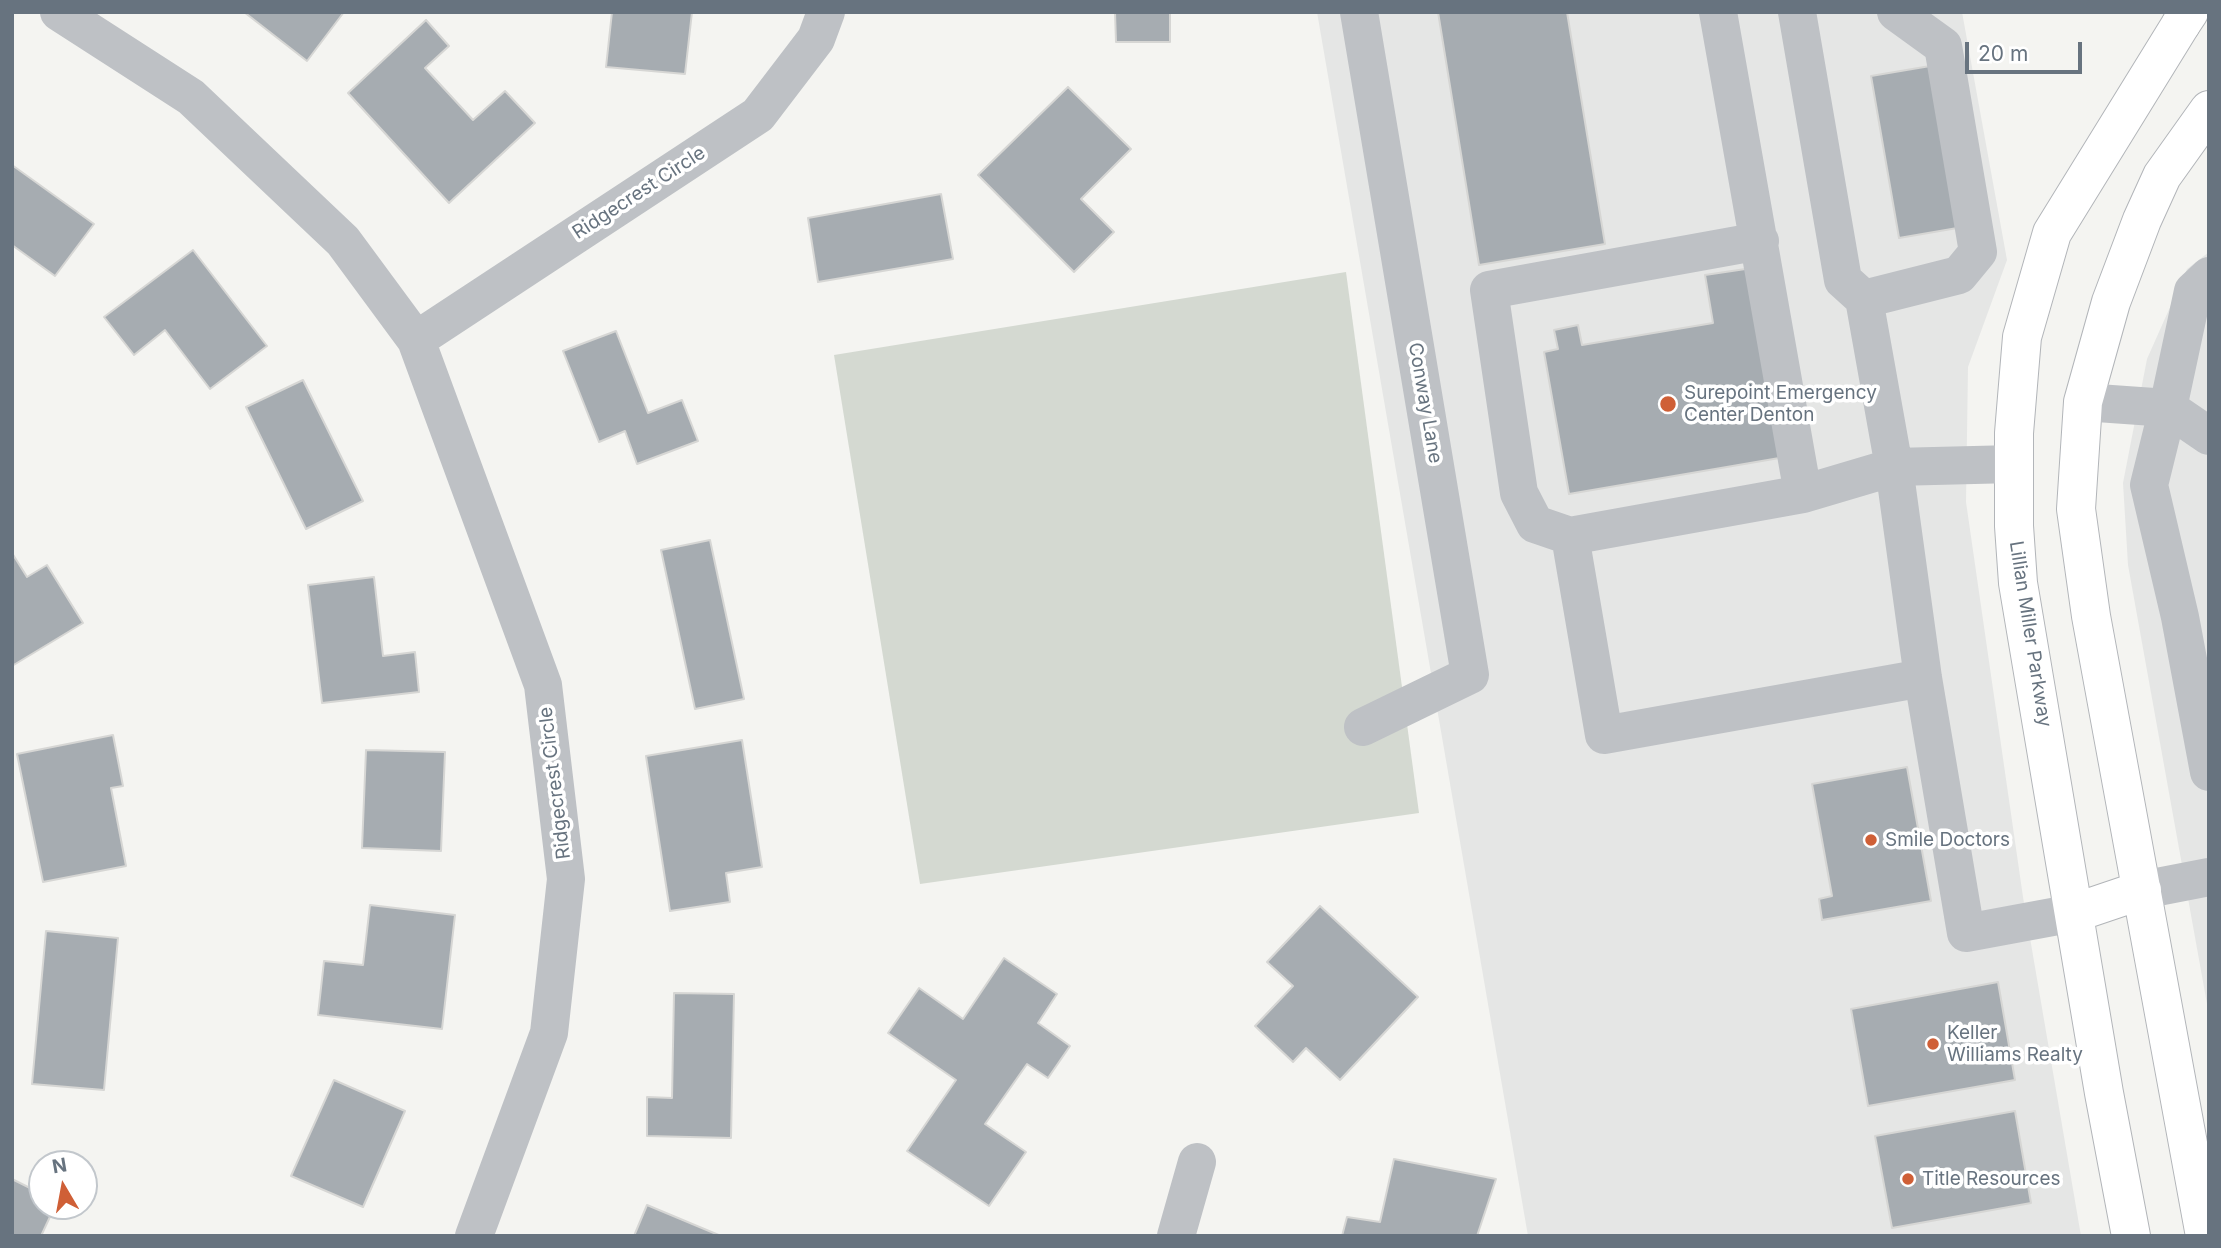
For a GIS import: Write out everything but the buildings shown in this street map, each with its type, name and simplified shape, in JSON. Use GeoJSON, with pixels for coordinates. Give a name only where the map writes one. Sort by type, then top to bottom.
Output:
{"type":"FeatureCollection","features":[{"type":"Feature","properties":{"kind":"main road","name":"Lillian Miller Parkway"},"geometry":{"type":"LineString","coordinates":[[2132,1236],[2104,1093],[2018,583],[2014,464],[2022,337],[2052,233],[2186,22]]}},
{"type":"Feature","properties":{"kind":"main road"},"geometry":{"type":"LineString","coordinates":[[2205,1236],[2091,616],[2076,509],[2083,401],[2111,302],[2162,176],[2209,110]]}},
{"type":"Feature","properties":{"kind":"main road"},"geometry":{"type":"LineString","coordinates":[[2074,913],[2142,890]]}},
{"type":"Feature","properties":{"kind":"street","name":"Ridgecrest Circle"},"geometry":{"type":"LineString","coordinates":[[59,12],[191,96],[343,241],[416,340],[543,685],[566,879],[549,1033],[474,1236]]}},
{"type":"Feature","properties":{"kind":"street","name":"Ridgecrest Circle"},"geometry":{"type":"LineString","coordinates":[[416,340],[758,115],[816,39],[826,12]]}},
{"type":"Feature","properties":{"kind":"street","name":"Conway Lane"},"geometry":{"type":"LineString","coordinates":[[1359,12],[1471,675],[1363,727]]}},
{"type":"Feature","properties":{"kind":"street"},"geometry":{"type":"LineString","coordinates":[[1718,12],[1802,494]]}},
{"type":"Feature","properties":{"kind":"street"},"geometry":{"type":"LineString","coordinates":[[1797,12],[1843,280],[1864,299],[1894,467],[1923,678],[1966,933],[2074,913]]}},
{"type":"Feature","properties":{"kind":"street"},"geometry":{"type":"LineString","coordinates":[[1864,299],[1959,275],[1978,252],[1942,46],[1896,12]]}},
{"type":"Feature","properties":{"kind":"street"},"geometry":{"type":"LineString","coordinates":[[1760,241],[1489,290],[1519,493],[1535,524],[1570,536],[1802,494],[1894,467],[2014,464]]}},
{"type":"Feature","properties":{"kind":"street"},"geometry":{"type":"LineString","coordinates":[[2209,276],[2193,291],[2149,485],[2180,617],[2209,772]]}},
{"type":"Feature","properties":{"kind":"street"},"geometry":{"type":"LineString","coordinates":[[2083,401],[2168,408],[2209,436]]}},
{"type":"Feature","properties":{"kind":"street"},"geometry":{"type":"LineString","coordinates":[[1570,536],[1604,735],[1923,678]]}},
{"type":"Feature","properties":{"kind":"street"},"geometry":{"type":"LineString","coordinates":[[2142,890],[2209,877]]}},
{"type":"Feature","properties":{"kind":"street"},"geometry":{"type":"LineString","coordinates":[[1176,1236],[1197,1162]]}},
{"type":"Feature","properties":{"kind":"shaded area"},"geometry":{"type":"Polygon","coordinates":[[[1317,12],[1962,12],[2007,260],[1968,367],[1966,502],[2023,897],[2081,1236],[1528,1236],[1317,12]]]}},
{"type":"Feature","properties":{"kind":"shaded area"},"geometry":{"type":"Polygon","coordinates":[[[2209,252],[2209,1015],[2128,565],[2123,483],[2147,359],[2187,269],[2209,252]]]}},
{"type":"Feature","properties":{"kind":"shaded area"},"geometry":{"type":"Polygon","coordinates":[[[1346,272],[1419,813],[920,884],[834,355],[1346,272]]]}},
{"type":"Feature","properties":{"kind":"place","name":"Surepoint Emergency Center Denton"},"geometry":{"type":"Point","coordinates":[1668,404]}},
{"type":"Feature","properties":{"kind":"place","name":"Smile Doctors"},"geometry":{"type":"Point","coordinates":[1871,840]}},
{"type":"Feature","properties":{"kind":"place","name":"Keller Williams Realty"},"geometry":{"type":"Point","coordinates":[1933,1044]}},
{"type":"Feature","properties":{"kind":"place","name":"Title Resources"},"geometry":{"type":"Point","coordinates":[1908,1179]}}]}
